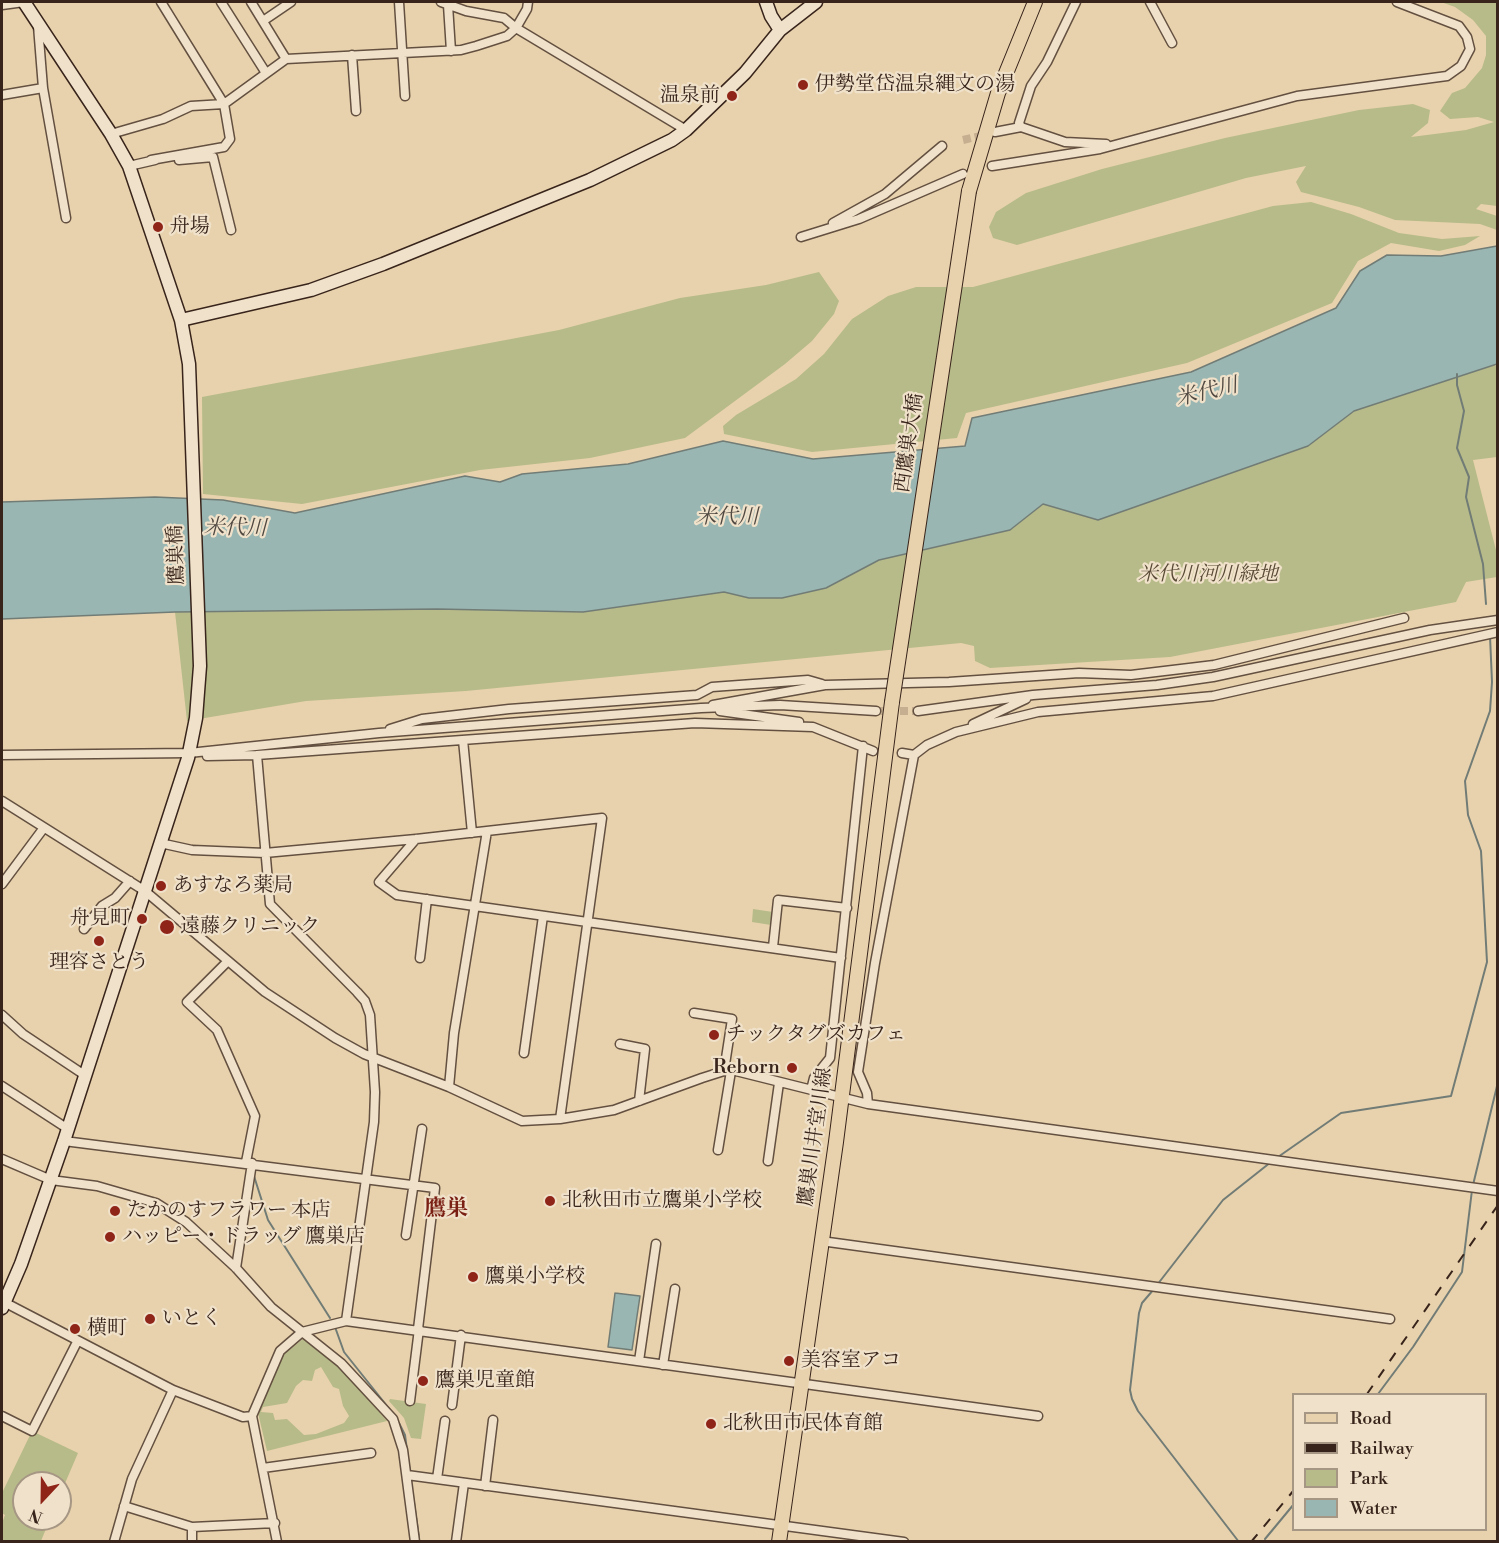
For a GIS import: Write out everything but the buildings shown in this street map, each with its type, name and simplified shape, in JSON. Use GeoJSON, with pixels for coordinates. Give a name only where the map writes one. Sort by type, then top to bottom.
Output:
{"type":"FeatureCollection","features":[{"type":"Feature","properties":{"kind":"main road","name":"西鷹巣大橋"},"geometry":{"type":"LineString","coordinates":[[892,702],[969,191],[998,93],[1033,2]]}},
{"type":"Feature","properties":{"kind":"main road","name":"鷹巣川井堂川線"},"geometry":{"type":"LineString","coordinates":[[778,1542],[841,1098],[892,702]]}},
{"type":"Feature","properties":{"kind":"street"},"geometry":{"type":"LineString","coordinates":[[2,5],[24,2]]}},
{"type":"Feature","properties":{"kind":"street","name":"鷹巣橋"},"geometry":{"type":"LineString","coordinates":[[2,1304],[21,1264],[51,1180],[189,752],[200,666],[189,363],[181,320],[129,166],[111,134],[24,2]]}},
{"type":"Feature","properties":{"kind":"street"},"geometry":{"type":"LineString","coordinates":[[129,166],[224,147],[230,139],[224,104],[161,2]]}},
{"type":"Feature","properties":{"kind":"street"},"geometry":{"type":"LineString","coordinates":[[221,2],[266,73]]}},
{"type":"Feature","properties":{"kind":"street"},"geometry":{"type":"LineString","coordinates":[[251,2],[286,59]]}},
{"type":"Feature","properties":{"kind":"street"},"geometry":{"type":"LineString","coordinates":[[263,21],[291,2]]}},
{"type":"Feature","properties":{"kind":"street"},"geometry":{"type":"LineString","coordinates":[[399,2],[405,96]]}},
{"type":"Feature","properties":{"kind":"street"},"geometry":{"type":"LineString","coordinates":[[111,134],[163,119],[191,106],[224,104],[286,59],[451,51],[507,36],[516,28],[527,9],[528,2]]}},
{"type":"Feature","properties":{"kind":"street"},"geometry":{"type":"LineString","coordinates":[[766,2],[780,30]]}},
{"type":"Feature","properties":{"kind":"street"},"geometry":{"type":"LineString","coordinates":[[181,320],[311,290],[383,264],[590,180],[672,140],[686,130],[745,73],[780,30],[816,2]]}},
{"type":"Feature","properties":{"kind":"street"},"geometry":{"type":"LineString","coordinates":[[1021,127],[1021,115],[1031,86],[1047,62],[1076,2]]}},
{"type":"Feature","properties":{"kind":"street"},"geometry":{"type":"LineString","coordinates":[[1150,2],[1172,43]]}},
{"type":"Feature","properties":{"kind":"street"},"geometry":{"type":"LineString","coordinates":[[992,166],[1100,149],[1297,96],[1447,76],[1466,61],[1470,49],[1467,37],[1459,26],[1397,2]]}},
{"type":"Feature","properties":{"kind":"street"},"geometry":{"type":"LineString","coordinates":[[451,51],[444,3],[504,18],[516,28],[686,130]]}},
{"type":"Feature","properties":{"kind":"street"},"geometry":{"type":"LineString","coordinates":[[38,24],[43,88],[66,218]]}},
{"type":"Feature","properties":{"kind":"street"},"geometry":{"type":"LineString","coordinates":[[352,56],[356,111]]}},
{"type":"Feature","properties":{"kind":"street"},"geometry":{"type":"LineString","coordinates":[[2,95],[43,88]]}},
{"type":"Feature","properties":{"kind":"street"},"geometry":{"type":"LineString","coordinates":[[995,132],[1021,127],[1065,142],[1104,144],[1139,138]]}},
{"type":"Feature","properties":{"kind":"street"},"geometry":{"type":"LineString","coordinates":[[942,146],[885,194],[828,226],[801,237],[859,219],[963,174]]}},
{"type":"Feature","properties":{"kind":"street"},"geometry":{"type":"LineString","coordinates":[[151,160],[213,157],[231,230]]}},
{"type":"Feature","properties":{"kind":"street"},"geometry":{"type":"LineString","coordinates":[[701,708],[724,701],[825,685],[949,682],[1079,674],[1131,675],[1214,664],[1404,618]]}},
{"type":"Feature","properties":{"kind":"street"},"geometry":{"type":"LineString","coordinates":[[918,711],[1033,696],[1180,682],[1430,630],[1497,620]]}},
{"type":"Feature","properties":{"kind":"street"},"geometry":{"type":"LineString","coordinates":[[956,732],[1054,709],[1195,699],[1225,694],[1497,632]]}},
{"type":"Feature","properties":{"kind":"street"},"geometry":{"type":"LineString","coordinates":[[379,733],[422,719],[509,709],[697,694],[712,687],[808,680],[825,685]]}},
{"type":"Feature","properties":{"kind":"street"},"geometry":{"type":"LineString","coordinates":[[868,1104],[867,1093],[858,1072],[875,963],[914,755],[927,745],[1033,696]]}},
{"type":"Feature","properties":{"kind":"street"},"geometry":{"type":"LineString","coordinates":[[189,752],[379,733],[701,708],[780,705],[876,711]]}},
{"type":"Feature","properties":{"kind":"street"},"geometry":{"type":"LineString","coordinates":[[701,708],[798,722],[873,751]]}},
{"type":"Feature","properties":{"kind":"street"},"geometry":{"type":"LineString","coordinates":[[2,755],[189,752],[257,755],[685,723],[813,727]]}},
{"type":"Feature","properties":{"kind":"street"},"geometry":{"type":"LineString","coordinates":[[463,740],[472,832]]}},
{"type":"Feature","properties":{"kind":"street"},"geometry":{"type":"LineString","coordinates":[[811,1090],[814,1078],[830,1058],[862,746]]}},
{"type":"Feature","properties":{"kind":"street"},"geometry":{"type":"LineString","coordinates":[[902,753],[914,755]]}},
{"type":"Feature","properties":{"kind":"street"},"geometry":{"type":"LineString","coordinates":[[257,755],[270,904],[365,1001],[370,1015],[375,1092],[368,1178],[346,1321]]}},
{"type":"Feature","properties":{"kind":"street"},"geometry":{"type":"LineString","coordinates":[[2,803],[145,891],[228,961],[300,1016],[335,1038],[522,1121],[560,1119],[614,1110],[727,1071],[868,1104],[1497,1191]]}},
{"type":"Feature","properties":{"kind":"street"},"geometry":{"type":"LineString","coordinates":[[160,843],[192,850],[265,853],[602,818],[560,1119]]}},
{"type":"Feature","properties":{"kind":"street"},"geometry":{"type":"LineString","coordinates":[[2,884],[43,829]]}},
{"type":"Feature","properties":{"kind":"street"},"geometry":{"type":"LineString","coordinates":[[448,1087],[487,831]]}},
{"type":"Feature","properties":{"kind":"street"},"geometry":{"type":"LineString","coordinates":[[416,839],[379,882],[397,895],[841,958]]}},
{"type":"Feature","properties":{"kind":"street"},"geometry":{"type":"LineString","coordinates":[[84,929],[102,906],[115,898],[130,881]]}},
{"type":"Feature","properties":{"kind":"street"},"geometry":{"type":"LineString","coordinates":[[420,958],[427,899]]}},
{"type":"Feature","properties":{"kind":"street"},"geometry":{"type":"LineString","coordinates":[[773,947],[778,900],[847,908]]}},
{"type":"Feature","properties":{"kind":"street"},"geometry":{"type":"LineString","coordinates":[[524,1053],[543,916]]}},
{"type":"Feature","properties":{"kind":"street"},"geometry":{"type":"LineString","coordinates":[[228,961],[187,1002],[217,1030],[255,1116],[236,1268]]}},
{"type":"Feature","properties":{"kind":"street"},"geometry":{"type":"LineString","coordinates":[[694,1013],[732,1019],[718,1150]]}},
{"type":"Feature","properties":{"kind":"street"},"geometry":{"type":"LineString","coordinates":[[2,1015],[23,1034],[86,1076]]}},
{"type":"Feature","properties":{"kind":"street"},"geometry":{"type":"LineString","coordinates":[[620,1044],[645,1049],[639,1101]]}},
{"type":"Feature","properties":{"kind":"street"},"geometry":{"type":"LineString","coordinates":[[768,1161],[779,1083]]}},
{"type":"Feature","properties":{"kind":"street"},"geometry":{"type":"LineString","coordinates":[[2,1086],[66,1135],[435,1188],[410,1401]]}},
{"type":"Feature","properties":{"kind":"street"},"geometry":{"type":"LineString","coordinates":[[406,1235],[422,1129]]}},
{"type":"Feature","properties":{"kind":"street"},"geometry":{"type":"LineString","coordinates":[[2,1159],[51,1180],[97,1186],[156,1203],[186,1222],[236,1268],[271,1306],[341,1363],[393,1419],[403,1450],[415,1542]]}},
{"type":"Feature","properties":{"kind":"street"},"geometry":{"type":"LineString","coordinates":[[821,1240],[1390,1319]]}},
{"type":"Feature","properties":{"kind":"street"},"geometry":{"type":"LineString","coordinates":[[639,1361],[656,1244]]}},
{"type":"Feature","properties":{"kind":"street"},"geometry":{"type":"LineString","coordinates":[[663,1365],[675,1289]]}},
{"type":"Feature","properties":{"kind":"street"},"geometry":{"type":"LineString","coordinates":[[2,1304],[173,1390],[243,1417],[252,1416]]}},
{"type":"Feature","properties":{"kind":"street"},"geometry":{"type":"LineString","coordinates":[[277,1542],[252,1416],[280,1351],[302,1332],[346,1321],[418,1329],[800,1385],[1038,1416]]}},
{"type":"Feature","properties":{"kind":"street"},"geometry":{"type":"LineString","coordinates":[[452,1405],[461,1335]]}},
{"type":"Feature","properties":{"kind":"street"},"geometry":{"type":"LineString","coordinates":[[2,1416],[32,1431],[77,1341]]}},
{"type":"Feature","properties":{"kind":"street"},"geometry":{"type":"LineString","coordinates":[[114,1542],[132,1479],[173,1390]]}},
{"type":"Feature","properties":{"kind":"street"},"geometry":{"type":"LineString","coordinates":[[485,1486],[493,1420]]}},
{"type":"Feature","properties":{"kind":"street"},"geometry":{"type":"LineString","coordinates":[[437,1479],[446,1421]]}},
{"type":"Feature","properties":{"kind":"street"},"geometry":{"type":"LineString","coordinates":[[263,1468],[371,1453]]}},
{"type":"Feature","properties":{"kind":"street"},"geometry":{"type":"LineString","coordinates":[[407,1475],[904,1542]]}},
{"type":"Feature","properties":{"kind":"street"},"geometry":{"type":"LineString","coordinates":[[456,1542],[464,1483]]}},
{"type":"Feature","properties":{"kind":"street"},"geometry":{"type":"LineString","coordinates":[[124,1506],[192,1527],[274,1523]]}},
{"type":"Feature","properties":{"kind":"street"},"geometry":{"type":"LineString","coordinates":[[192,1527],[192,1542]]}},
{"type":"Feature","properties":{"kind":"green space"},"geometry":{"type":"Polygon","coordinates":[[[1441,2],[1497,2],[1497,206],[1481,204],[1476,209],[1497,216],[1497,230],[1480,224],[1395,220],[1359,207],[1301,192],[1296,182],[1306,166],[1246,178],[1017,245],[993,238],[989,227],[996,212],[1026,193],[1102,169],[1225,138],[1359,110],[1413,104],[1430,110],[1428,123],[1411,137],[1466,130],[1494,122],[1478,117],[1450,119],[1440,111],[1452,93],[1465,88],[1482,68],[1486,55],[1486,36],[1473,20],[1455,7],[1441,2]]]}},
{"type":"Feature","properties":{"kind":"green space"},"geometry":{"type":"Polygon","coordinates":[[[1311,202],[1351,214],[1399,233],[1442,239],[1480,236],[1465,245],[1439,251],[1391,243],[1358,261],[1332,303],[1187,363],[966,413],[957,438],[812,452],[724,434],[723,426],[736,415],[796,379],[824,354],[852,319],[888,296],[916,287],[973,287],[1273,206],[1311,202]]]}},
{"type":"Feature","properties":{"kind":"green space"},"geometry":{"type":"Polygon","coordinates":[[[819,272],[839,301],[834,314],[812,341],[785,364],[685,438],[590,458],[480,470],[302,504],[203,494],[202,397],[559,330],[680,298],[766,285],[819,272]]]}},
{"type":"Feature","properties":{"kind":"green space","name":"米代川河川緑地"},"geometry":{"type":"Polygon","coordinates":[[[1494,365],[1497,366],[1497,457],[1473,460],[1497,554],[1497,577],[1466,582],[1456,602],[1170,657],[990,668],[975,661],[974,646],[961,643],[466,691],[306,701],[187,721],[175,612],[437,609],[583,612],[724,592],[749,598],[826,588],[879,560],[1010,530],[1043,504],[1098,520],[1308,446],[1354,411],[1494,365]]]}},
{"type":"Feature","properties":{"kind":"green space"},"geometry":{"type":"Polygon","coordinates":[[[753,909],[773,912],[771,925],[752,922],[753,909]]]}},
{"type":"Feature","properties":{"kind":"green space"},"geometry":{"type":"Polygon","coordinates":[[[304,1338],[339,1365],[387,1421],[267,1451],[258,1413],[281,1357],[304,1338]],[[321,1367],[315,1370],[312,1381],[303,1380],[296,1386],[287,1403],[263,1407],[261,1412],[273,1413],[275,1420],[287,1419],[304,1435],[316,1434],[344,1423],[349,1416],[343,1406],[339,1389],[333,1387],[321,1367]]]}},
{"type":"Feature","properties":{"kind":"green space"},"geometry":{"type":"Polygon","coordinates":[[[390,1399],[426,1404],[421,1439],[411,1438],[404,1418],[389,1401],[390,1399]]]}},
{"type":"Feature","properties":{"kind":"green space"},"geometry":{"type":"Polygon","coordinates":[[[32,1431],[78,1453],[70,1471],[13,1471],[32,1431]]]}},
{"type":"Feature","properties":{"kind":"green space"},"geometry":{"type":"Polygon","coordinates":[[[12,1472],[12,1531],[45,1531],[41,1541],[2,1541],[2,1523],[5,1515],[2,1513],[2,1493],[12,1472]]]}},
{"type":"Feature","properties":{"kind":"water","name":"米代川"},"geometry":{"type":"Polygon","coordinates":[[[1497,246],[1497,364],[1354,411],[1308,446],[1098,520],[1043,504],[1010,530],[879,560],[826,588],[782,598],[749,598],[724,592],[583,612],[437,609],[175,612],[2,619],[2,502],[155,497],[223,500],[295,513],[465,476],[500,482],[522,474],[628,464],[723,441],[813,459],[965,446],[972,418],[1191,372],[1336,308],[1360,271],[1387,255],[1441,256],[1497,246]]]}},
{"type":"Feature","properties":{"kind":"water"},"geometry":{"type":"Polygon","coordinates":[[[615,1293],[640,1296],[632,1350],[608,1347],[615,1293]]]}},
{"type":"Feature","properties":{"kind":"waterway"},"geometry":{"type":"LineString","coordinates":[[1457,374],[1457,385],[1464,411],[1457,448],[1469,477],[1466,497],[1483,564],[1486,604]]}},
{"type":"Feature","properties":{"kind":"waterway"},"geometry":{"type":"LineString","coordinates":[[1278,1157],[1341,1113],[1451,1096],[1487,962],[1481,851],[1468,815],[1465,781],[1490,711],[1492,682],[1490,636]]}},
{"type":"Feature","properties":{"kind":"waterway"},"geometry":{"type":"LineString","coordinates":[[1473,1185],[1498,1082]]}},
{"type":"Feature","properties":{"kind":"waterway"},"geometry":{"type":"LineString","coordinates":[[1157,1285],[1223,1200],[1271,1162]]}},
{"type":"Feature","properties":{"kind":"waterway"},"geometry":{"type":"LineString","coordinates":[[253,1173],[268,1220],[330,1318]]}},
{"type":"Feature","properties":{"kind":"waterway"},"geometry":{"type":"LineString","coordinates":[[1379,1393],[1413,1347],[1462,1272],[1472,1190]]}},
{"type":"Feature","properties":{"kind":"waterway"},"geometry":{"type":"LineString","coordinates":[[1154,1289],[1142,1303],[1139,1313],[1130,1390],[1132,1399],[1138,1411],[1239,1542]]}},
{"type":"Feature","properties":{"kind":"waterway"},"geometry":{"type":"LineString","coordinates":[[335,1327],[344,1352],[395,1416]]}},
{"type":"Feature","properties":{"kind":"waterway"},"geometry":{"type":"LineString","coordinates":[[399,1423],[405,1435],[410,1473]]}},
{"type":"Feature","properties":{"kind":"waterway"},"geometry":{"type":"LineString","coordinates":[[413,1496],[419,1538]]}},
{"type":"Feature","properties":{"kind":"waterway"},"geometry":{"type":"LineString","coordinates":[[1265,1539],[1292,1506]]}},
{"type":"Feature","properties":{"kind":"tunnel"},"geometry":{"type":"LineString","coordinates":[[963,140],[989,134]]}},
{"type":"Feature","properties":{"kind":"tunnel"},"geometry":{"type":"LineString","coordinates":[[876,711],[918,711]]}},
{"type":"Feature","properties":{"kind":"tunnel"},"geometry":{"type":"LineString","coordinates":[[873,751],[902,753]]}},
{"type":"Feature","properties":{"kind":"railway"},"geometry":{"type":"LineString","coordinates":[[1368,1393],[1498,1205]]}},
{"type":"Feature","properties":{"kind":"railway"},"geometry":{"type":"LineString","coordinates":[[1251,1542],[1292,1492]]}},
{"type":"Feature","properties":{"kind":"place","name":"伊勢堂岱温泉縄文の湯"},"geometry":{"type":"Point","coordinates":[803,85]}},
{"type":"Feature","properties":{"kind":"place","name":"温泉前"},"geometry":{"type":"Point","coordinates":[732,96]}},
{"type":"Feature","properties":{"kind":"place","name":"舟場"},"geometry":{"type":"Point","coordinates":[158,227]}},
{"type":"Feature","properties":{"kind":"place","name":"あすなろ薬局"},"geometry":{"type":"Point","coordinates":[161,886]}},
{"type":"Feature","properties":{"kind":"place","name":"舟見町"},"geometry":{"type":"Point","coordinates":[142,919]}},
{"type":"Feature","properties":{"kind":"place","name":"遠藤クリニック"},"geometry":{"type":"Point","coordinates":[167,927]}},
{"type":"Feature","properties":{"kind":"place","name":"理容さとう"},"geometry":{"type":"Point","coordinates":[99,941]}},
{"type":"Feature","properties":{"kind":"place","name":"チックタグズカフェ"},"geometry":{"type":"Point","coordinates":[714,1035]}},
{"type":"Feature","properties":{"kind":"place","name":"Reborn"},"geometry":{"type":"Point","coordinates":[792,1068]}},
{"type":"Feature","properties":{"kind":"place","name":"北秋田市立鷹巣小学校"},"geometry":{"type":"Point","coordinates":[550,1201]}},
{"type":"Feature","properties":{"kind":"place","name":"たかのすフラワー 本店"},"geometry":{"type":"Point","coordinates":[115,1211]}},
{"type":"Feature","properties":{"kind":"place","name":"ハッピー・ドラッグ 鷹巣店"},"geometry":{"type":"Point","coordinates":[110,1237]}},
{"type":"Feature","properties":{"kind":"place","name":"鷹巣小学校"},"geometry":{"type":"Point","coordinates":[473,1277]}},
{"type":"Feature","properties":{"kind":"place","name":"いとく"},"geometry":{"type":"Point","coordinates":[150,1319]}},
{"type":"Feature","properties":{"kind":"place","name":"横町"},"geometry":{"type":"Point","coordinates":[75,1329]}},
{"type":"Feature","properties":{"kind":"place","name":"美容室アコ"},"geometry":{"type":"Point","coordinates":[789,1361]}},
{"type":"Feature","properties":{"kind":"place","name":"鷹巣児童館"},"geometry":{"type":"Point","coordinates":[423,1381]}},
{"type":"Feature","properties":{"kind":"place","name":"北秋田市民体育館"},"geometry":{"type":"Point","coordinates":[711,1424]}},
{"type":"Feature","properties":{"kind":"district","name":"鷹巣"},"geometry":{"type":"Point","coordinates":[446,1210]}}]}
